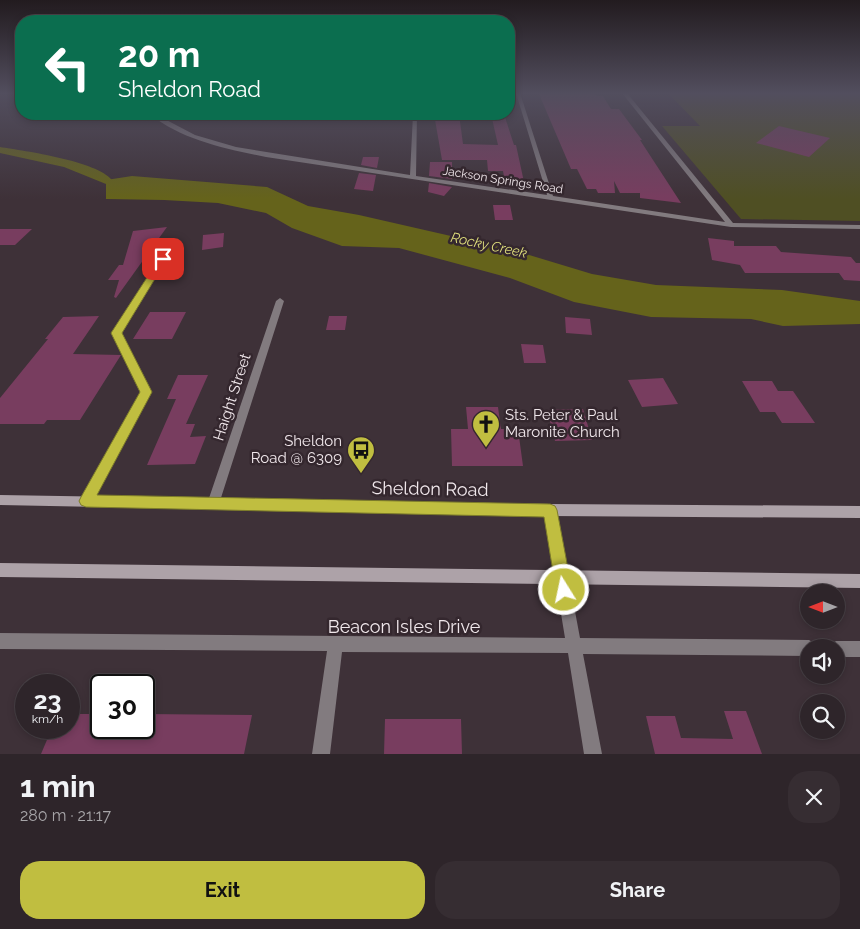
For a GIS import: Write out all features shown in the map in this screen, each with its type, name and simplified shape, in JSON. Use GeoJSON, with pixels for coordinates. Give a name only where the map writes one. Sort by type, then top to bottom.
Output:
{"type":"FeatureCollection","features":[{"type":"Feature","properties":{"kind":"main road","name":"Sheldon Road"},"geometry":{"type":"LineString","coordinates":[[0,500],[550,510],[860,512]]}},
{"type":"Feature","properties":{"kind":"main road"},"geometry":{"type":"LineString","coordinates":[[0,570],[860,581]]}},
{"type":"Feature","properties":{"kind":"street","name":"Jackson Springs Road"},"geometry":{"type":"LineString","coordinates":[[175,128],[225,148],[731,225],[860,227]]}},
{"type":"Feature","properties":{"kind":"street"},"geometry":{"type":"LineString","coordinates":[[413,176],[415,128]]}},
{"type":"Feature","properties":{"kind":"street"},"geometry":{"type":"LineString","coordinates":[[529,128],[551,199]]}},
{"type":"Feature","properties":{"kind":"street"},"geometry":{"type":"LineString","coordinates":[[652,128],[731,225]]}},
{"type":"Feature","properties":{"kind":"street"},"geometry":{"type":"LineString","coordinates":[[86,501],[146,392],[117,333],[163,259]]}},
{"type":"Feature","properties":{"kind":"street","name":"Haight Street"},"geometry":{"type":"LineString","coordinates":[[213,504],[280,301]]}},
{"type":"Feature","properties":{"kind":"street"},"geometry":{"type":"LineString","coordinates":[[550,510],[594,754]]}},
{"type":"Feature","properties":{"kind":"street","name":"Beacon Isles Drive"},"geometry":{"type":"LineString","coordinates":[[0,641],[800,648]]}},
{"type":"Feature","properties":{"kind":"street"},"geometry":{"type":"LineString","coordinates":[[321,754],[335,645]]}},
{"type":"Feature","properties":{"kind":"street"},"geometry":{"type":"LineString","coordinates":[[845,649],[860,649]]}},
{"type":"Feature","properties":{"kind":"shaded area"},"geometry":{"type":"Polygon","coordinates":[[[664,128],[860,128],[860,221],[741,219],[664,128]]]}},
{"type":"Feature","properties":{"kind":"water","name":"Rocky Creek"},"geometry":{"type":"Polygon","coordinates":[[[132,176],[267,187],[308,206],[359,215],[516,251],[592,274],[656,285],[782,290],[860,301],[860,324],[783,326],[751,319],[651,317],[574,302],[510,278],[399,248],[342,246],[292,228],[266,213],[218,203],[106,199],[106,180],[132,176]]]}},
{"type":"Feature","properties":{"kind":"building"},"geometry":{"type":"Polygon","coordinates":[[[436,128],[461,128],[463,144],[498,145],[494,128],[509,128],[514,145],[516,145],[524,182],[505,182],[503,171],[488,171],[487,160],[442,160],[436,128]]]}},
{"type":"Feature","properties":{"kind":"building"},"geometry":{"type":"Polygon","coordinates":[[[554,128],[633,128],[681,203],[640,198],[640,193],[620,193],[614,181],[615,193],[598,193],[596,189],[587,189],[577,169],[571,169],[554,128]]]}},
{"type":"Feature","properties":{"kind":"building"},"geometry":{"type":"Polygon","coordinates":[[[776,128],[788,128],[830,138],[809,157],[756,143],[776,128]]]}},
{"type":"Feature","properties":{"kind":"building"},"geometry":{"type":"Polygon","coordinates":[[[363,157],[379,157],[377,168],[361,165],[363,157]]]}},
{"type":"Feature","properties":{"kind":"building"},"geometry":{"type":"Polygon","coordinates":[[[430,162],[452,162],[452,179],[429,176],[430,162]]]}},
{"type":"Feature","properties":{"kind":"building"},"geometry":{"type":"Polygon","coordinates":[[[359,173],[376,175],[373,191],[354,189],[359,173]]]}},
{"type":"Feature","properties":{"kind":"building"},"geometry":{"type":"Polygon","coordinates":[[[429,183],[452,187],[444,196],[428,192],[429,183]]]}},
{"type":"Feature","properties":{"kind":"building"},"geometry":{"type":"Polygon","coordinates":[[[493,205],[510,205],[513,220],[495,220],[493,205]]]}},
{"type":"Feature","properties":{"kind":"building"},"geometry":{"type":"Polygon","coordinates":[[[167,227],[116,298],[114,297],[119,280],[108,280],[119,265],[123,265],[133,231],[167,227]]]}},
{"type":"Feature","properties":{"kind":"building"},"geometry":{"type":"Polygon","coordinates":[[[0,229],[32,229],[15,245],[0,245],[0,229]]]}},
{"type":"Feature","properties":{"kind":"building"},"geometry":{"type":"Polygon","coordinates":[[[224,233],[223,247],[202,250],[203,235],[224,233]]]}},
{"type":"Feature","properties":{"kind":"building"},"geometry":{"type":"Polygon","coordinates":[[[708,238],[734,241],[734,246],[776,246],[781,252],[851,257],[856,263],[860,263],[860,281],[844,280],[839,273],[745,273],[740,265],[712,260],[708,238]]]}},
{"type":"Feature","properties":{"kind":"building"},"geometry":{"type":"Polygon","coordinates":[[[150,312],[186,312],[172,339],[133,339],[150,312]]]}},
{"type":"Feature","properties":{"kind":"building"},"geometry":{"type":"Polygon","coordinates":[[[99,316],[73,354],[121,355],[80,420],[47,420],[44,424],[0,424],[0,398],[48,339],[45,339],[63,317],[99,316]]]}},
{"type":"Feature","properties":{"kind":"building"},"geometry":{"type":"Polygon","coordinates":[[[329,316],[347,316],[345,330],[326,330],[329,316]]]}},
{"type":"Feature","properties":{"kind":"building"},"geometry":{"type":"Polygon","coordinates":[[[565,317],[590,319],[592,335],[566,333],[565,317]]]}},
{"type":"Feature","properties":{"kind":"building"},"geometry":{"type":"Polygon","coordinates":[[[521,344],[543,345],[546,363],[524,363],[521,344]]]}},
{"type":"Feature","properties":{"kind":"building"},"geometry":{"type":"Polygon","coordinates":[[[178,375],[208,375],[186,424],[195,424],[190,437],[206,436],[195,464],[147,465],[176,399],[167,399],[178,375]]]}},
{"type":"Feature","properties":{"kind":"building"},"geometry":{"type":"Polygon","coordinates":[[[663,378],[678,404],[642,407],[628,380],[663,378]]]}},
{"type":"Feature","properties":{"kind":"building"},"geometry":{"type":"Polygon","coordinates":[[[742,381],[772,381],[778,391],[793,391],[815,423],[782,423],[775,412],[760,412],[742,381]]]}},
{"type":"Feature","properties":{"kind":"building","name":"Sts. Peter & Paul Maronite Church"},"geometry":{"type":"Polygon","coordinates":[[[466,407],[498,407],[501,429],[518,429],[523,466],[452,466],[451,429],[468,429],[466,407]]]}},
{"type":"Feature","properties":{"kind":"building"},"geometry":{"type":"Polygon","coordinates":[[[583,409],[592,440],[555,441],[547,410],[583,409]]]}},
{"type":"Feature","properties":{"kind":"building"},"geometry":{"type":"Polygon","coordinates":[[[724,711],[746,711],[762,754],[655,754],[646,716],[675,716],[681,738],[733,739],[724,711]]]}},
{"type":"Feature","properties":{"kind":"building"},"geometry":{"type":"Polygon","coordinates":[[[80,714],[90,714],[90,739],[155,739],[155,714],[252,715],[244,754],[41,754],[47,739],[80,739],[80,714]]]}},
{"type":"Feature","properties":{"kind":"building"},"geometry":{"type":"Polygon","coordinates":[[[385,719],[461,719],[462,754],[384,754],[385,719]]]}},
{"type":"Feature","properties":{"kind":"waterway"},"geometry":{"type":"LineString","coordinates":[[0,150],[68,164],[106,180]]}},
{"type":"Feature","properties":{"kind":"place","name":"Sts. Peter & Paul Maronite Church"},"geometry":{"type":"Point","coordinates":[486,448]}},
{"type":"Feature","properties":{"kind":"place","name":"Sheldon Road @ 6309"},"geometry":{"type":"Point","coordinates":[361,474]}},
{"type":"Feature","properties":{"kind":"route"},"geometry":{"type":"LineString","coordinates":[[163,259],[117,333],[146,392],[86,501],[550,510],[564,590]]}}]}
